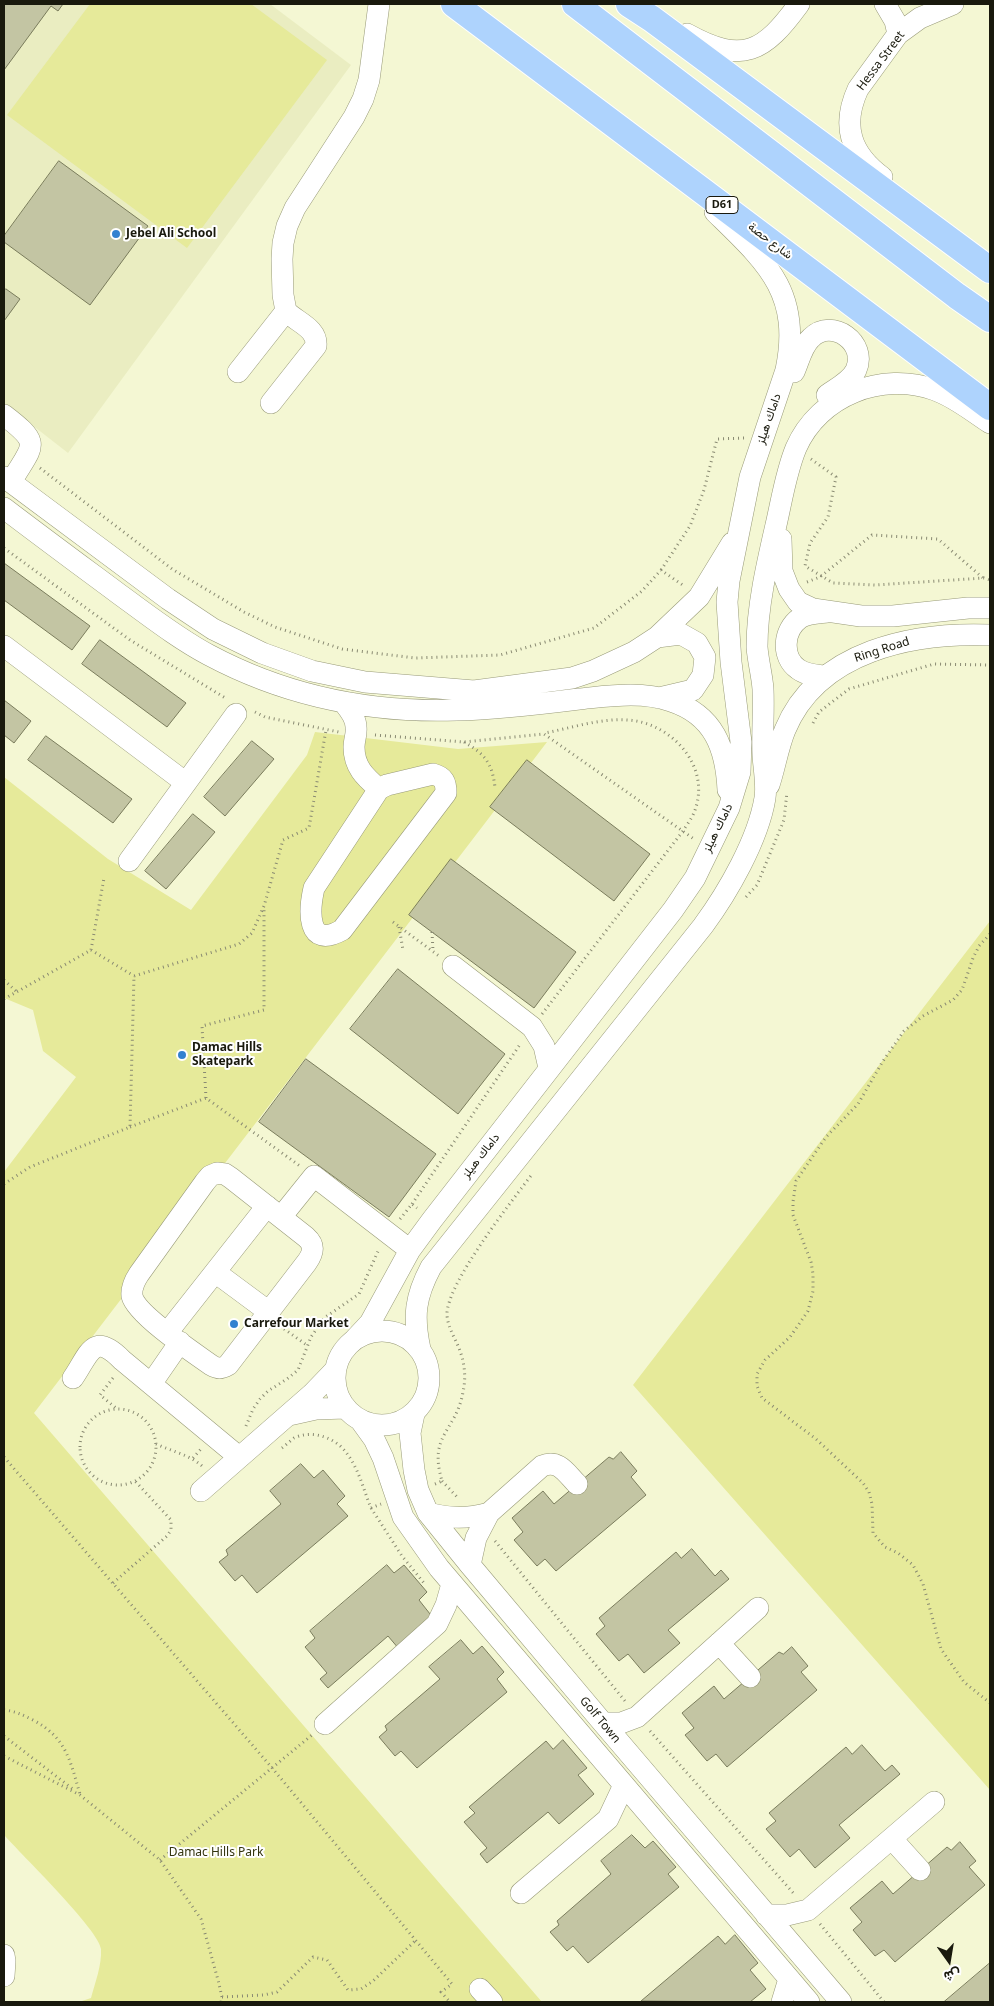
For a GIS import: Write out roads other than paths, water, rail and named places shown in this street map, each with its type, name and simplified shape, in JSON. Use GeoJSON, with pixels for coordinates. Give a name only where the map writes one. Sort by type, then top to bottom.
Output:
{"type":"FeatureCollection","features":[{"type":"Feature","properties":{"kind":"main road","name":"شارع حصة"},"geometry":{"type":"LineString","coordinates":[[454,4],[990,407]]}},
{"type":"Feature","properties":{"kind":"main road"},"geometry":{"type":"LineString","coordinates":[[575,4],[957,296],[990,319]]}},
{"type":"Feature","properties":{"kind":"main road"},"geometry":{"type":"LineString","coordinates":[[629,4],[652,19],[990,270]]}},
{"type":"Feature","properties":{"kind":"street"},"geometry":{"type":"LineString","coordinates":[[271,403],[316,346],[317,339],[314,333],[286,311],[283,295],[282,260],[286,226],[295,208],[354,118],[363,100],[369,80],[379,4]]}},
{"type":"Feature","properties":{"kind":"street"},"geometry":{"type":"LineString","coordinates":[[652,19],[717,49],[740,51],[756,46],[771,38],[799,4]]}},
{"type":"Feature","properties":{"kind":"street"},"geometry":{"type":"LineString","coordinates":[[885,4],[895,21],[898,34]]}},
{"type":"Feature","properties":{"kind":"street","name":"Hessa Street"},"geometry":{"type":"LineString","coordinates":[[953,4],[920,18],[898,34],[858,90],[853,99],[849,120],[852,142],[863,161],[933,215],[961,248]]}},
{"type":"Feature","properties":{"kind":"street","name":"داماك هيلز"},"geometry":{"type":"LineString","coordinates":[[355,1339],[370,1323],[410,1250],[432,1220],[673,910],[694,878],[729,808],[740,772],[741,742],[731,662],[727,602],[729,581],[750,477],[786,370],[790,352],[789,314],[784,296],[766,264],[672,167]]}},
{"type":"Feature","properties":{"kind":"street"},"geometry":{"type":"LineString","coordinates":[[238,372],[286,311]]}},
{"type":"Feature","properties":{"kind":"street"},"geometry":{"type":"LineString","coordinates":[[286,1416],[316,1409],[353,1414],[374,1425],[388,1425],[402,1422],[414,1414],[422,1405],[430,1383],[430,1371],[420,1349],[416,1328],[416,1306],[421,1286],[431,1267],[722,900],[754,835],[765,797],[762,738],[763,688],[758,648],[765,583],[780,509],[806,422],[820,400],[850,379],[856,370],[859,360],[857,349],[852,340],[843,333],[827,330],[812,336],[805,345],[785,394],[766,428]]}},
{"type":"Feature","properties":{"kind":"street"},"geometry":{"type":"LineString","coordinates":[[800,441],[818,414],[835,401],[872,386],[894,383],[916,384],[936,390],[990,423]]}},
{"type":"Feature","properties":{"kind":"street"},"geometry":{"type":"LineString","coordinates":[[4,415],[28,434],[31,442],[30,450],[26,457],[7,480],[213,629],[262,653],[312,671],[365,682],[474,691],[572,678],[634,652],[657,636],[699,596],[739,532]]}},
{"type":"Feature","properties":{"kind":"street"},"geometry":{"type":"LineString","coordinates":[[4,508],[162,626],[209,655],[259,678],[312,696],[380,708],[421,712],[467,710],[634,694],[674,702],[701,716],[714,732],[724,753],[729,808]]}},
{"type":"Feature","properties":{"kind":"street"},"geometry":{"type":"LineString","coordinates":[[780,509],[782,566],[789,590],[798,602],[813,609],[861,616],[990,608]]}},
{"type":"Feature","properties":{"kind":"street"},"geometry":{"type":"LineString","coordinates":[[825,676],[806,673],[797,669],[787,652],[786,642],[793,624],[800,618],[829,612]]}},
{"type":"Feature","properties":{"kind":"street"},"geometry":{"type":"LineString","coordinates":[[657,636],[681,634],[697,643],[705,657],[703,676],[693,690],[659,698]]}},
{"type":"Feature","properties":{"kind":"street","name":"Ring Road"},"geometry":{"type":"LineString","coordinates":[[765,797],[786,730],[801,703],[825,676],[858,656],[892,644],[924,637],[962,634],[990,635]]}},
{"type":"Feature","properties":{"kind":"street"},"geometry":{"type":"LineString","coordinates":[[4,646],[186,783]]}},
{"type":"Feature","properties":{"kind":"street"},"geometry":{"type":"LineString","coordinates":[[344,702],[356,730],[355,758],[359,769],[366,778],[380,789]]}},
{"type":"Feature","properties":{"kind":"street"},"geometry":{"type":"LineString","coordinates":[[129,861],[238,708]]}},
{"type":"Feature","properties":{"kind":"street"},"geometry":{"type":"LineString","coordinates":[[356,730],[367,716],[380,708]]}},
{"type":"Feature","properties":{"kind":"street"},"geometry":{"type":"LineString","coordinates":[[433,774],[440,776],[446,784],[446,793],[342,930],[326,935],[318,933],[310,920],[310,904],[314,888],[380,789],[387,785],[433,774]]}},
{"type":"Feature","properties":{"kind":"street"},"geometry":{"type":"LineString","coordinates":[[453,966],[532,1027],[544,1046],[550,1068]]}},
{"type":"Feature","properties":{"kind":"street"},"geometry":{"type":"LineString","coordinates":[[532,1027],[554,1032],[578,1031]]}},
{"type":"Feature","properties":{"kind":"street"},"geometry":{"type":"LineString","coordinates":[[217,1173],[225,1174],[311,1242],[314,1248],[312,1255],[267,1314],[228,1365],[223,1369],[216,1369],[136,1306],[132,1295],[133,1283],[210,1176],[217,1173]]}},
{"type":"Feature","properties":{"kind":"street"},"geometry":{"type":"LineString","coordinates":[[151,1384],[174,1337],[215,1272],[274,1212],[314,1176],[410,1250]]}},
{"type":"Feature","properties":{"kind":"street"},"geometry":{"type":"LineString","coordinates":[[215,1272],[267,1314]]}},
{"type":"Feature","properties":{"kind":"street"},"geometry":{"type":"LineString","coordinates":[[208,1484],[312,1394],[336,1369],[346,1347],[355,1339],[372,1332],[390,1331],[407,1337],[420,1349]]}},
{"type":"Feature","properties":{"kind":"street"},"geometry":{"type":"LineString","coordinates":[[78,1371],[89,1352],[95,1347],[109,1348],[151,1384],[245,1452]]}},
{"type":"Feature","properties":{"kind":"street"},"geometry":{"type":"LineString","coordinates":[[336,1369],[335,1383],[338,1396],[353,1414]]}},
{"type":"Feature","properties":{"kind":"street","name":"Golf Town"},"geometry":{"type":"LineString","coordinates":[[353,1414],[374,1438],[383,1458],[396,1498],[412,1532],[452,1584],[809,2002]]}},
{"type":"Feature","properties":{"kind":"street","name":"Golf Town"},"geometry":{"type":"LineString","coordinates":[[414,1414],[410,1433],[412,1461],[418,1490],[428,1512],[470,1565],[630,1755],[842,2002]]}},
{"type":"Feature","properties":{"kind":"street"},"geometry":{"type":"LineString","coordinates":[[470,1565],[472,1551],[486,1519],[542,1466],[552,1463],[561,1467],[577,1484]]}},
{"type":"Feature","properties":{"kind":"street"},"geometry":{"type":"LineString","coordinates":[[428,1512],[443,1517],[459,1519],[475,1517],[486,1519]]}},
{"type":"Feature","properties":{"kind":"street"},"geometry":{"type":"LineString","coordinates":[[325,1724],[437,1624],[446,1605],[452,1584]]}},
{"type":"Feature","properties":{"kind":"street"},"geometry":{"type":"LineString","coordinates":[[603,1723],[621,1723],[637,1717],[758,1608]]}},
{"type":"Feature","properties":{"kind":"street"},"geometry":{"type":"LineString","coordinates":[[437,1624],[478,1614]]}},
{"type":"Feature","properties":{"kind":"street"},"geometry":{"type":"LineString","coordinates":[[719,1643],[750,1677]]}},
{"type":"Feature","properties":{"kind":"street"},"geometry":{"type":"LineString","coordinates":[[630,1755],[631,1735],[637,1717]]}},
{"type":"Feature","properties":{"kind":"street"},"geometry":{"type":"LineString","coordinates":[[522,1893],[608,1819],[624,1785]]}},
{"type":"Feature","properties":{"kind":"street"},"geometry":{"type":"LineString","coordinates":[[766,1915],[787,1915],[808,1910],[934,1802]]}},
{"type":"Feature","properties":{"kind":"street"},"geometry":{"type":"LineString","coordinates":[[608,1819],[644,1809]]}},
{"type":"Feature","properties":{"kind":"street"},"geometry":{"type":"LineString","coordinates":[[892,1839],[920,1870]]}},
{"type":"Feature","properties":{"kind":"street"},"geometry":{"type":"LineString","coordinates":[[796,1949],[800,1929],[808,1910]]}},
{"type":"Feature","properties":{"kind":"street"},"geometry":{"type":"LineString","coordinates":[[4,1955],[4,1976]]}},
{"type":"Feature","properties":{"kind":"street"},"geometry":{"type":"LineString","coordinates":[[782,2002],[789,1979]]}},
{"type":"Feature","properties":{"kind":"place","name":"Jebel Ali School"},"geometry":{"type":"Point","coordinates":[116,234]}},
{"type":"Feature","properties":{"kind":"place","name":"Damac Hills Skatepark"},"geometry":{"type":"Point","coordinates":[182,1055]}},
{"type":"Feature","properties":{"kind":"place","name":"Carrefour Market"},"geometry":{"type":"Point","coordinates":[234,1324]}},
{"type":"Feature","properties":{"kind":"park label","name":"Damac Hills Park"},"geometry":{"type":"Point","coordinates":[216,1853]}}]}
